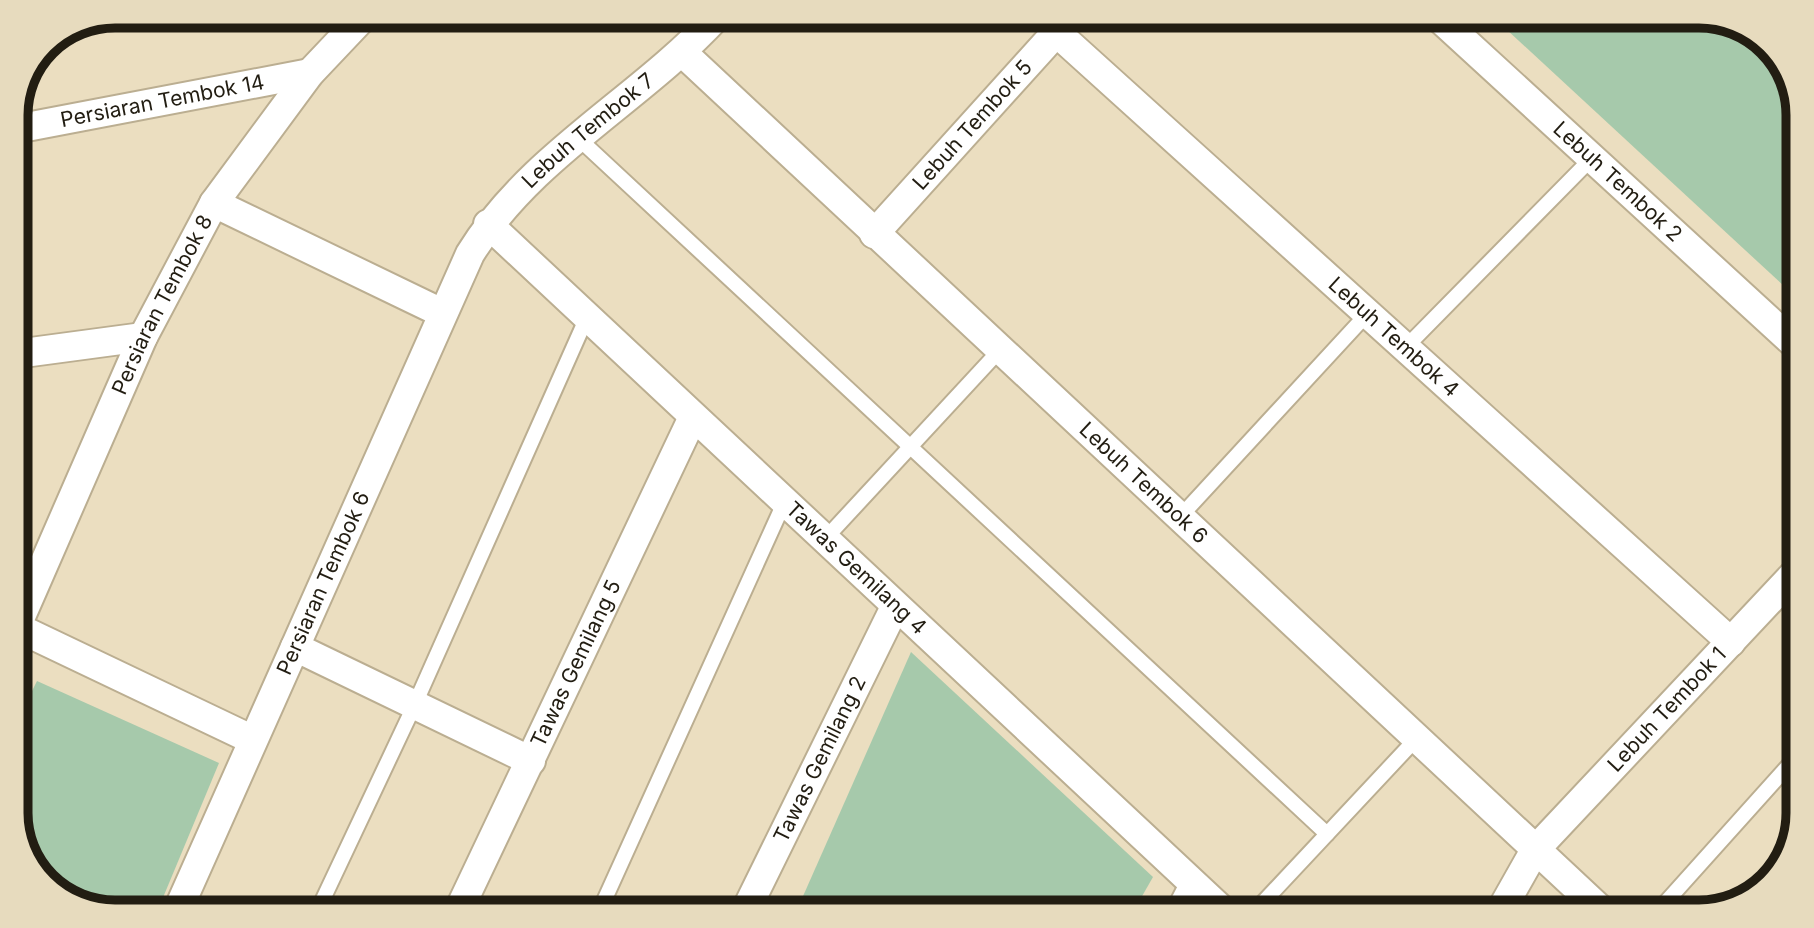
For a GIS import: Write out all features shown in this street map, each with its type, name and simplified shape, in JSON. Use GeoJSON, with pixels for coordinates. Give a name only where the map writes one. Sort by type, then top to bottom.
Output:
{"type":"FeatureCollection","features":[{"type":"Feature","properties":{"kind":"street","name":"Persiaran Tembok 8"},"geometry":{"type":"LineString","coordinates":[[28,601],[143,337],[214,203],[310,73],[353,28]]}},
{"type":"Feature","properties":{"kind":"street","name":"Lebuh Tembok 7"},"geometry":{"type":"LineString","coordinates":[[470,254],[488,224],[577,137],[683,53],[707,28]]}},
{"type":"Feature","properties":{"kind":"street","name":"Lebuh Tembok 5"},"geometry":{"type":"LineString","coordinates":[[874,234],[1059,28]]}},
{"type":"Feature","properties":{"kind":"street","name":"Lebuh Tembok 4"},"geometry":{"type":"LineString","coordinates":[[1067,28],[1368,313],[1731,642]]}},
{"type":"Feature","properties":{"kind":"street","name":"Lebuh Tembok 2"},"geometry":{"type":"LineString","coordinates":[[1450,28],[1786,335]]}},
{"type":"Feature","properties":{"kind":"street","name":"Lebuh Tembok 6"},"geometry":{"type":"LineString","coordinates":[[683,53],[999,351],[1590,900]]}},
{"type":"Feature","properties":{"kind":"street","name":"Persiaran Tembok 14"},"geometry":{"type":"LineString","coordinates":[[28,127],[310,73]]}},
{"type":"Feature","properties":{"kind":"street"},"geometry":{"type":"LineString","coordinates":[[214,203],[442,313]]}},
{"type":"Feature","properties":{"kind":"street","name":"Tawas Gemilang 4"},"geometry":{"type":"LineString","coordinates":[[488,224],[1211,900]]}},
{"type":"Feature","properties":{"kind":"street","name":"Persiaran Tembok 6"},"geometry":{"type":"LineString","coordinates":[[182,900],[251,739],[295,647],[470,254]]}},
{"type":"Feature","properties":{"kind":"street"},"geometry":{"type":"LineString","coordinates":[[28,352],[143,337]]}},
{"type":"Feature","properties":{"kind":"street","name":"Tawas Gemilang 5"},"geometry":{"type":"LineString","coordinates":[[464,900],[693,417]]}},
{"type":"Feature","properties":{"kind":"street","name":"Lebuh Tembok 1"},"geometry":{"type":"LineString","coordinates":[[1507,900],[1535,849],[1786,583]]}},
{"type":"Feature","properties":{"kind":"street","name":"Tawas Gemilang 2"},"geometry":{"type":"LineString","coordinates":[[751,900],[895,607]]}},
{"type":"Feature","properties":{"kind":"street"},"geometry":{"type":"LineString","coordinates":[[28,634],[251,739]]}},
{"type":"Feature","properties":{"kind":"street"},"geometry":{"type":"LineString","coordinates":[[295,647],[531,761]]}},
{"type":"Feature","properties":{"kind":"street"},"geometry":{"type":"LineString","coordinates":[[1186,900],[1194,885]]}},
{"type":"Feature","properties":{"kind":"lane"},"geometry":{"type":"LineString","coordinates":[[577,137],[1327,834]]}},
{"type":"Feature","properties":{"kind":"lane"},"geometry":{"type":"LineString","coordinates":[[1406,347],[1592,158]]}},
{"type":"Feature","properties":{"kind":"lane"},"geometry":{"type":"LineString","coordinates":[[1179,518],[1368,313]]}},
{"type":"Feature","properties":{"kind":"lane"},"geometry":{"type":"LineString","coordinates":[[323,900],[415,705],[587,317]]}},
{"type":"Feature","properties":{"kind":"lane"},"geometry":{"type":"LineString","coordinates":[[824,540],[999,351]]}},
{"type":"Feature","properties":{"kind":"lane"},"geometry":{"type":"LineString","coordinates":[[603,900],[784,503]]}},
{"type":"Feature","properties":{"kind":"lane"},"geometry":{"type":"LineString","coordinates":[[1265,900],[1416,739]]}},
{"type":"Feature","properties":{"kind":"lane"},"geometry":{"type":"LineString","coordinates":[[1668,900],[1786,768]]}},
{"type":"Feature","properties":{"kind":"green space"},"geometry":{"type":"Polygon","coordinates":[[[1505,28],[1699,28],[1727,33],[1756,50],[1777,77],[1786,109],[1786,288],[1505,28]]]}},
{"type":"Feature","properties":{"kind":"green space"},"geometry":{"type":"Polygon","coordinates":[[[911,652],[1153,877],[1140,900],[801,900],[911,652]]]}},
{"type":"Feature","properties":{"kind":"green space"},"geometry":{"type":"Polygon","coordinates":[[[37,681],[219,763],[162,900],[93,897],[67,885],[43,861],[33,841],[28,819],[28,699],[37,681]]]}}]}
